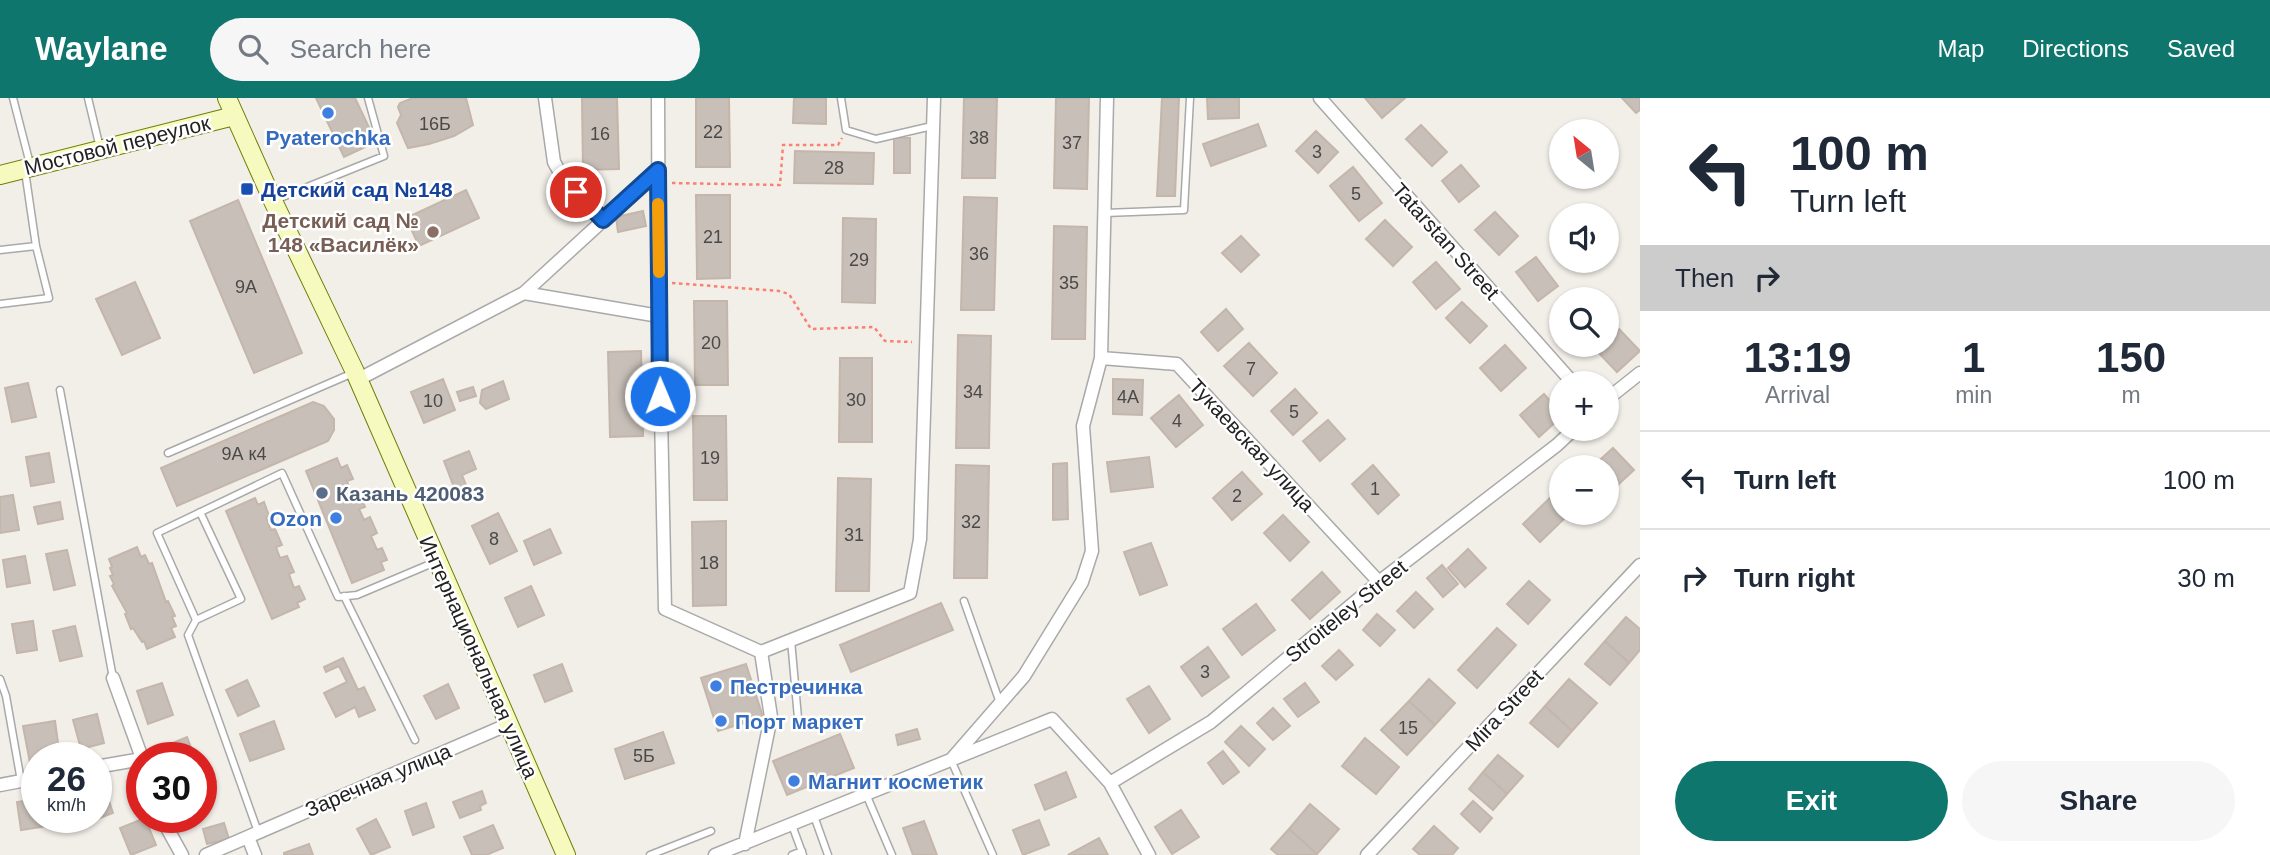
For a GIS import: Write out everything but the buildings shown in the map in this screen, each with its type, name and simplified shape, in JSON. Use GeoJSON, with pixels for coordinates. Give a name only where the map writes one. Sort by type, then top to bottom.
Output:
{"type":"FeatureCollection","features":[{"type":"Feature","properties":{"kind":"street","name":"Интернациональная улица"},"geometry":{"type":"LineString","coordinates":[[227,98],[357,376],[566,855]]}},
{"type":"Feature","properties":{"kind":"street"},"geometry":{"type":"LineString","coordinates":[[545,98],[554,162],[563,178],[603,220]]}},
{"type":"Feature","properties":{"kind":"street"},"geometry":{"type":"LineString","coordinates":[[658,98],[664,608],[761,652],[910,593],[920,539],[934,98]]}},
{"type":"Feature","properties":{"kind":"street"},"geometry":{"type":"LineString","coordinates":[[951,760],[1024,676],[1082,583],[1092,551],[1083,426],[1101,358],[1107,98]]}},
{"type":"Feature","properties":{"kind":"street","name":"Tatarstan Street"},"geometry":{"type":"LineString","coordinates":[[1320,98],[1562,371]]}},
{"type":"Feature","properties":{"kind":"street","name":"Мостовой переулок"},"geometry":{"type":"LineString","coordinates":[[0,176],[234,116]]}},
{"type":"Feature","properties":{"kind":"street"},"geometry":{"type":"LineString","coordinates":[[357,376],[524,293],[603,220],[658,176]]}},
{"type":"Feature","properties":{"kind":"street"},"geometry":{"type":"LineString","coordinates":[[524,293],[659,316]]}},
{"type":"Feature","properties":{"kind":"street","name":"Тукаевская улица"},"geometry":{"type":"LineString","coordinates":[[1101,358],[1177,364],[1379,582]]}},
{"type":"Feature","properties":{"kind":"street"},"geometry":{"type":"LineString","coordinates":[[1619,390],[1640,373]]}},
{"type":"Feature","properties":{"kind":"street","name":"Stroiteley Street"},"geometry":{"type":"LineString","coordinates":[[1110,783],[1211,722],[1379,582],[1562,441]]}},
{"type":"Feature","properties":{"kind":"street","name":"Mira Street"},"geometry":{"type":"LineString","coordinates":[[1367,855],[1640,565]]}},
{"type":"Feature","properties":{"kind":"street"},"geometry":{"type":"LineString","coordinates":[[744,844],[771,717],[761,652]]}},
{"type":"Feature","properties":{"kind":"street"},"geometry":{"type":"LineString","coordinates":[[113,678],[136,742]]}},
{"type":"Feature","properties":{"kind":"street"},"geometry":{"type":"LineString","coordinates":[[715,855],[1052,719],[1110,783],[1149,855]]}},
{"type":"Feature","properties":{"kind":"street","name":"Заречная улица"},"geometry":{"type":"LineString","coordinates":[[206,855],[509,724]]}},
{"type":"Feature","properties":{"kind":"street"},"geometry":{"type":"LineString","coordinates":[[0,785],[21,781]]}},
{"type":"Feature","properties":{"kind":"street"},"geometry":{"type":"LineString","coordinates":[[170,833],[182,855]]}},
{"type":"Feature","properties":{"kind":"street"},"geometry":{"type":"LineString","coordinates":[[253,835],[255,855]]}},
{"type":"Feature","properties":{"kind":"lane"},"geometry":{"type":"LineString","coordinates":[[0,304],[49,298],[36,246],[28,168],[13,98]]}},
{"type":"Feature","properties":{"kind":"lane"},"geometry":{"type":"LineString","coordinates":[[88,98],[101,149]]}},
{"type":"Feature","properties":{"kind":"lane"},"geometry":{"type":"LineString","coordinates":[[273,201],[384,156],[368,98]]}},
{"type":"Feature","properties":{"kind":"lane"},"geometry":{"type":"LineString","coordinates":[[841,98],[846,130],[876,139],[932,127]]}},
{"type":"Feature","properties":{"kind":"lane"},"geometry":{"type":"LineString","coordinates":[[1105,213],[1184,210],[1191,98]]}},
{"type":"Feature","properties":{"kind":"lane"},"geometry":{"type":"LineString","coordinates":[[0,250],[36,246]]}},
{"type":"Feature","properties":{"kind":"lane"},"geometry":{"type":"LineString","coordinates":[[168,453],[357,376]]}},
{"type":"Feature","properties":{"kind":"lane"},"geometry":{"type":"LineString","coordinates":[[60,390],[113,678]]}},
{"type":"Feature","properties":{"kind":"lane"},"geometry":{"type":"LineString","coordinates":[[196,620],[157,533],[282,473],[338,597],[357,595],[436,562]]}},
{"type":"Feature","properties":{"kind":"lane"},"geometry":{"type":"LineString","coordinates":[[200,512],[241,599],[196,620],[188,635],[253,835]]}},
{"type":"Feature","properties":{"kind":"lane"},"geometry":{"type":"LineString","coordinates":[[344,596],[415,740]]}},
{"type":"Feature","properties":{"kind":"lane"},"geometry":{"type":"LineString","coordinates":[[964,601],[1000,703]]}},
{"type":"Feature","properties":{"kind":"lane"},"geometry":{"type":"LineString","coordinates":[[791,640],[798,718]]}},
{"type":"Feature","properties":{"kind":"lane"},"geometry":{"type":"LineString","coordinates":[[0,679],[6,696],[21,781]]}},
{"type":"Feature","properties":{"kind":"lane"},"geometry":{"type":"LineString","coordinates":[[951,760],[993,855]]}},
{"type":"Feature","properties":{"kind":"lane"},"geometry":{"type":"LineString","coordinates":[[866,794],[892,855]]}},
{"type":"Feature","properties":{"kind":"lane"},"geometry":{"type":"LineString","coordinates":[[814,816],[828,855]]}},
{"type":"Feature","properties":{"kind":"lane"},"geometry":{"type":"LineString","coordinates":[[792,825],[803,853],[792,855]]}},
{"type":"Feature","properties":{"kind":"lane"},"geometry":{"type":"LineString","coordinates":[[650,855],[710,831]]}},
{"type":"Feature","properties":{"kind":"path"},"geometry":{"type":"LineString","coordinates":[[658,176],[780,185],[783,145],[838,145],[846,130]]}},
{"type":"Feature","properties":{"kind":"path"},"geometry":{"type":"LineString","coordinates":[[659,282],[779,291],[789,294],[811,329],[874,327],[885,341],[926,342]]}},
{"type":"Feature","properties":{"kind":"slow traffic"},"geometry":{"type":"LineString","coordinates":[[658,204],[659,272]]}},
{"type":"Feature","properties":{"kind":"place","name":"Pyaterochka"},"geometry":{"type":"Point","coordinates":[328,113]}},
{"type":"Feature","properties":{"kind":"place","name":"Детский сад №148"},"geometry":{"type":"Point","coordinates":[247,189]}},
{"type":"Feature","properties":{"kind":"place","name":"Детский сад № 148 «Василёк»"},"geometry":{"type":"Point","coordinates":[433,232]}},
{"type":"Feature","properties":{"kind":"place","name":"Казань 420083"},"geometry":{"type":"Point","coordinates":[322,493]}},
{"type":"Feature","properties":{"kind":"place","name":"Ozon"},"geometry":{"type":"Point","coordinates":[336,518]}},
{"type":"Feature","properties":{"kind":"place","name":"Пестречинка"},"geometry":{"type":"Point","coordinates":[716,686]}},
{"type":"Feature","properties":{"kind":"place","name":"Порт маркет"},"geometry":{"type":"Point","coordinates":[721,721]}},
{"type":"Feature","properties":{"kind":"place","name":"Магнит косметик"},"geometry":{"type":"Point","coordinates":[794,781]}},
{"type":"Feature","properties":{"kind":"route"},"geometry":{"type":"LineString","coordinates":[[576,192],[603,220],[658,170],[660,396]]}}]}
